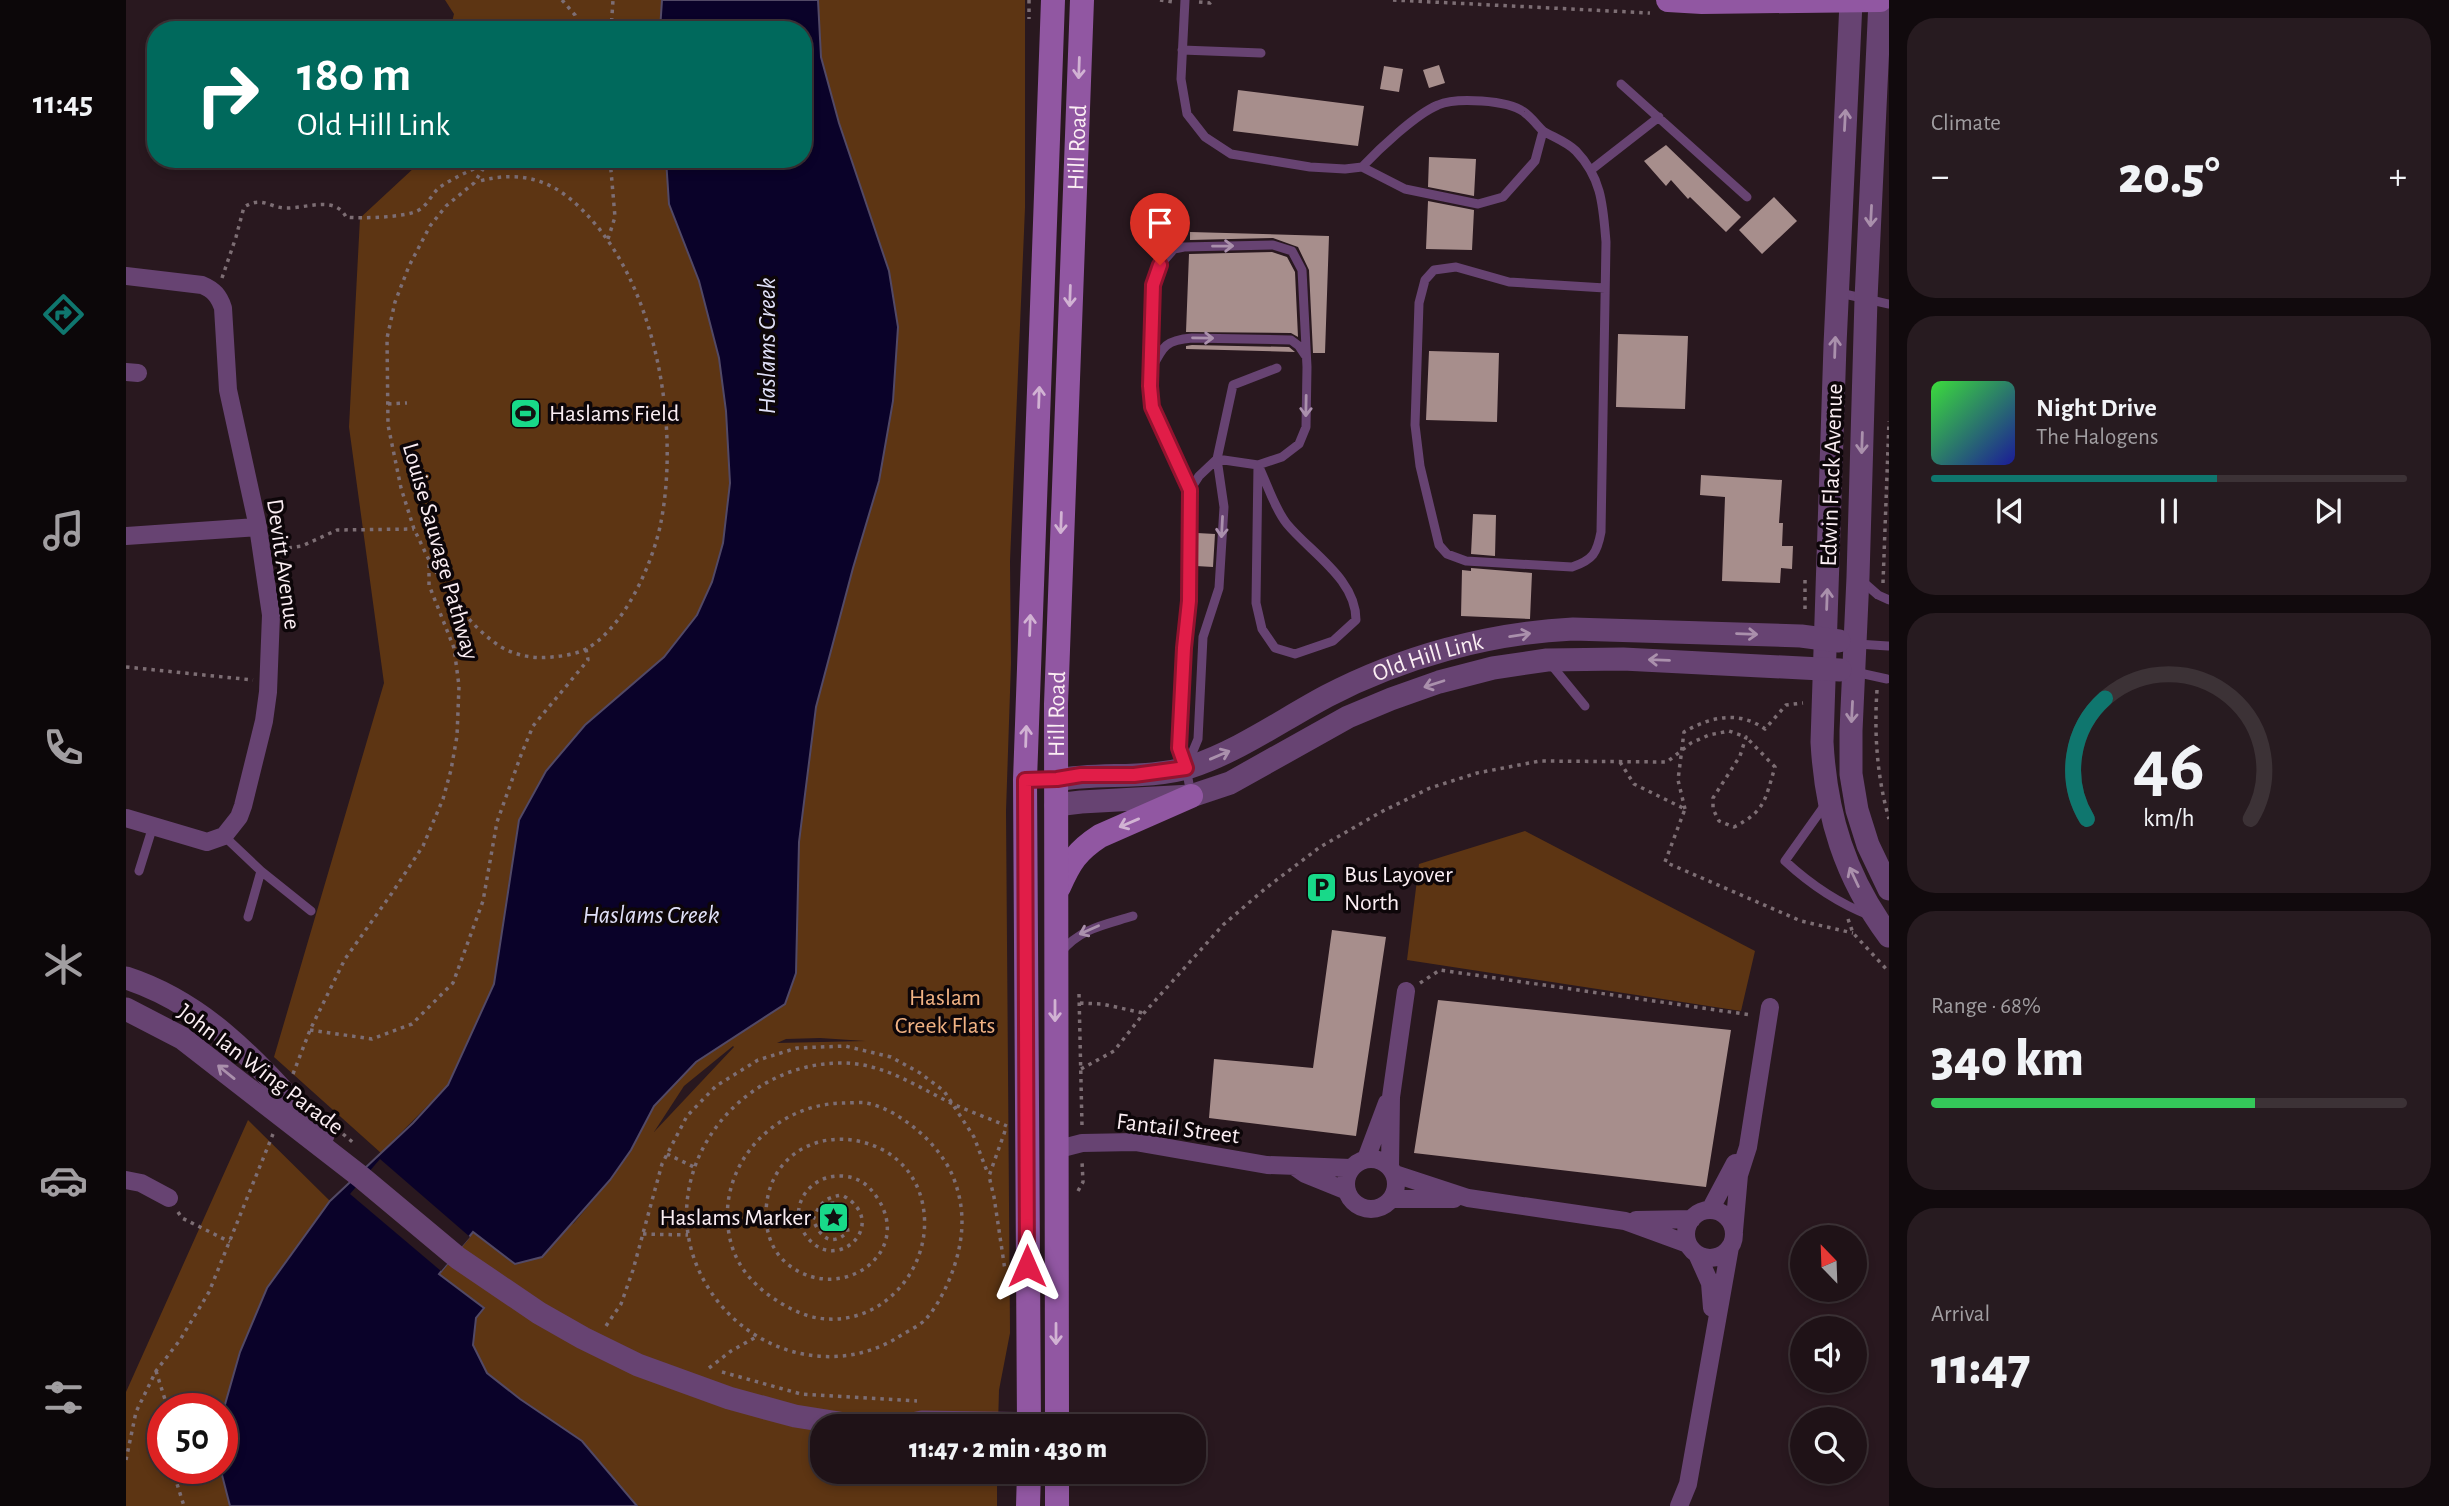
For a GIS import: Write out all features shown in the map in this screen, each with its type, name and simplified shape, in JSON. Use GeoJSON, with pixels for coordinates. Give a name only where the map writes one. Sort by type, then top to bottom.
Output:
{"type":"FeatureCollection","features":[{"type":"Feature","properties":{"kind":"main road","name":"Hill Road"},"geometry":{"type":"LineString","coordinates":[[1029,1414],[1025,780],[1053,0]]}},
{"type":"Feature","properties":{"kind":"main road","name":"Hill Road"},"geometry":{"type":"LineString","coordinates":[[1058,1414],[1055,1150],[1056,704],[1082,0]]}},
{"type":"Feature","properties":{"kind":"main road"},"geometry":{"type":"LineString","coordinates":[[1660,6],[1702,2],[1880,0]]}},
{"type":"Feature","properties":{"kind":"main road","name":"Old Hill Link"},"geometry":{"type":"LineString","coordinates":[[1025,780],[1057,779]]}},
{"type":"Feature","properties":{"kind":"main road"},"geometry":{"type":"LineString","coordinates":[[1055,894],[1068,865],[1088,843],[1191,796]]}},
{"type":"Feature","properties":{"kind":"main road","name":"Old Hill Link"},"geometry":{"type":"LineString","coordinates":[[1025,807],[1056,806]]}},
{"type":"Feature","properties":{"kind":"main road"},"geometry":{"type":"LineString","coordinates":[[1027,1174],[1055,1150]]}},
{"type":"Feature","properties":{"kind":"main road"},"geometry":{"type":"LineString","coordinates":[[1028,1484],[1028,1506]]}},
{"type":"Feature","properties":{"kind":"main road"},"geometry":{"type":"LineString","coordinates":[[1057,1484],[1057,1506]]}},
{"type":"Feature","properties":{"kind":"street","name":"Edwin Flack Avenue"},"geometry":{"type":"LineString","coordinates":[[1880,0],[1866,299],[1851,731],[1855,798],[1868,845],[1889,889]]}},
{"type":"Feature","properties":{"kind":"street","name":"Edwin Flack Avenue"},"geometry":{"type":"LineString","coordinates":[[1851,1],[1837,292],[1822,742],[1828,801],[1841,847],[1882,927]]}},
{"type":"Feature","properties":{"kind":"street"},"geometry":{"type":"LineString","coordinates":[[126,276],[195,284],[212,289],[216,294]]}},
{"type":"Feature","properties":{"kind":"street","name":"Devitt Avenue"},"geometry":{"type":"LineString","coordinates":[[216,294],[223,308],[230,400],[258,530],[271,615],[264,720],[243,806],[239,817],[224,836]]}},
{"type":"Feature","properties":{"kind":"street"},"geometry":{"type":"LineString","coordinates":[[126,536],[258,530]]}},
{"type":"Feature","properties":{"kind":"street","name":"Old Hill Link"},"geometry":{"type":"LineString","coordinates":[[1057,779],[1081,775],[1134,775],[1186,768],[1224,755],[1363,678],[1408,661],[1497,638],[1573,629],[1826,638],[1855,644]]}},
{"type":"Feature","properties":{"kind":"street","name":"Old Hill Link"},"geometry":{"type":"LineString","coordinates":[[1056,806],[1191,796],[1230,783],[1348,717],[1440,682],[1493,668],[1547,660],[1623,659],[1825,667],[1854,671]]}},
{"type":"Feature","properties":{"kind":"street"},"geometry":{"type":"LineString","coordinates":[[126,818],[207,842],[224,836]]}},
{"type":"Feature","properties":{"kind":"street","name":"John Ian Wing Parade"},"geometry":{"type":"LineString","coordinates":[[126,978],[146,985],[190,1008],[225,1032],[256,1060],[361,1177]]}},
{"type":"Feature","properties":{"kind":"street"},"geometry":{"type":"LineString","coordinates":[[1391,1097],[1359,1163],[1347,1175],[1347,1191],[1356,1204],[1371,1209],[1386,1205],[1395,1191],[1391,1097],[1406,991]]}},
{"type":"Feature","properties":{"kind":"street"},"geometry":{"type":"LineString","coordinates":[[1679,1506],[1688,1484],[1770,1007]]}},
{"type":"Feature","properties":{"kind":"street","name":"John Ian Wing Parade"},"geometry":{"type":"LineString","coordinates":[[126,1009],[182,1038],[361,1177],[458,1258],[539,1313],[638,1365],[729,1398],[810,1418]]}},
{"type":"Feature","properties":{"kind":"street","name":"Fantail Street"},"geometry":{"type":"LineString","coordinates":[[1055,1150],[1082,1143],[1135,1142],[1295,1167],[1359,1163]]}},
{"type":"Feature","properties":{"kind":"street"},"geometry":{"type":"LineString","coordinates":[[1710,1210],[1735,1162],[1748,1147]]}},
{"type":"Feature","properties":{"kind":"street"},"geometry":{"type":"LineString","coordinates":[[1359,1163],[1375,1158],[1393,1170],[1468,1198]]}},
{"type":"Feature","properties":{"kind":"street","name":"Fantail Street"},"geometry":{"type":"LineString","coordinates":[[1295,1167],[1305,1174],[1347,1191]]}},
{"type":"Feature","properties":{"kind":"street"},"geometry":{"type":"LineString","coordinates":[[126,1180],[141,1183],[169,1198]]}},
{"type":"Feature","properties":{"kind":"street"},"geometry":{"type":"LineString","coordinates":[[1392,1199],[1468,1198],[1625,1221],[1692,1219]]}},
{"type":"Feature","properties":{"kind":"street"},"geometry":{"type":"LineString","coordinates":[[1625,1221],[1693,1249],[1712,1258],[1726,1253],[1732,1239],[1729,1218],[1710,1210],[1700,1212],[1692,1219],[1686,1231],[1693,1249],[1710,1283],[1716,1322]]}},
{"type":"Feature","properties":{"kind":"lane"},"geometry":{"type":"LineString","coordinates":[[1185,0],[1181,79],[1187,114],[1205,137],[1231,154],[1310,167],[1363,167],[1405,189],[1478,204],[1503,197],[1535,161],[1543,131]]}},
{"type":"Feature","properties":{"kind":"lane"},"geometry":{"type":"LineString","coordinates":[[1182,50],[1261,53]]}},
{"type":"Feature","properties":{"kind":"lane"},"geometry":{"type":"LineString","coordinates":[[1621,84],[1747,197]]}},
{"type":"Feature","properties":{"kind":"lane"},"geometry":{"type":"LineString","coordinates":[[1363,167],[1405,128],[1439,105],[1462,101],[1502,103],[1522,110],[1543,131],[1574,149],[1591,170],[1602,195],[1606,242],[1601,532],[1598,547],[1588,562],[1572,567],[1466,561],[1447,554],[1438,545],[1420,466],[1415,425],[1419,303],[1425,280],[1434,270],[1456,267],[1509,282],[1605,288]]}},
{"type":"Feature","properties":{"kind":"lane"},"geometry":{"type":"LineString","coordinates":[[1591,170],[1658,117]]}},
{"type":"Feature","properties":{"kind":"lane"},"geometry":{"type":"LineString","coordinates":[[1191,796],[1179,748],[1189,601],[1190,490],[1152,407],[1153,285],[1160,265],[1174,249],[1273,245],[1292,251],[1302,270],[1307,357],[1306,427],[1299,444],[1282,457],[1258,465],[1217,459]]}},
{"type":"Feature","properties":{"kind":"lane"},"geometry":{"type":"LineString","coordinates":[[1837,292],[1889,303]]}},
{"type":"Feature","properties":{"kind":"lane"},"geometry":{"type":"LineString","coordinates":[[1151,370],[1163,347],[1176,339],[1291,340],[1307,357]]}},
{"type":"Feature","properties":{"kind":"lane"},"geometry":{"type":"LineString","coordinates":[[1186,768],[1198,739],[1203,637],[1219,588],[1224,507],[1217,459],[1233,385],[1277,368]]}},
{"type":"Feature","properties":{"kind":"lane"},"geometry":{"type":"LineString","coordinates":[[1190,490],[1199,476],[1217,459]]}},
{"type":"Feature","properties":{"kind":"lane"},"geometry":{"type":"LineString","coordinates":[[1258,465],[1285,522],[1345,584],[1356,606],[1356,620],[1333,641],[1295,654],[1275,648],[1262,629],[1256,603],[1258,465]]}},
{"type":"Feature","properties":{"kind":"lane"},"geometry":{"type":"LineString","coordinates":[[1858,577],[1878,596],[1889,600]]}},
{"type":"Feature","properties":{"kind":"lane"},"geometry":{"type":"LineString","coordinates":[[1185,635],[1203,637]]}},
{"type":"Feature","properties":{"kind":"lane"},"geometry":{"type":"LineString","coordinates":[[1855,644],[1888,646]]}},
{"type":"Feature","properties":{"kind":"lane"},"geometry":{"type":"LineString","coordinates":[[1547,660],[1585,706]]}},
{"type":"Feature","properties":{"kind":"lane"},"geometry":{"type":"LineString","coordinates":[[1854,671],[1882,679]]}},
{"type":"Feature","properties":{"kind":"lane"},"geometry":{"type":"LineString","coordinates":[[1182,678],[1201,680]]}},
{"type":"Feature","properties":{"kind":"lane"},"geometry":{"type":"LineString","coordinates":[[1828,801],[1785,861],[1805,880],[1882,927]]}},
{"type":"Feature","properties":{"kind":"lane"},"geometry":{"type":"LineString","coordinates":[[139,871],[153,826]]}},
{"type":"Feature","properties":{"kind":"lane"},"geometry":{"type":"LineString","coordinates":[[224,836],[261,871],[311,911]]}},
{"type":"Feature","properties":{"kind":"lane"},"geometry":{"type":"LineString","coordinates":[[248,917],[261,871]]}},
{"type":"Feature","properties":{"kind":"lane"},"geometry":{"type":"LineString","coordinates":[[1055,960],[1072,939],[1085,931],[1133,916]]}},
{"type":"Feature","properties":{"kind":"path"},"geometry":{"type":"LineString","coordinates":[[562,0],[577,21]]}},
{"type":"Feature","properties":{"kind":"path"},"geometry":{"type":"LineString","coordinates":[[612,21],[613,0]]}},
{"type":"Feature","properties":{"kind":"path"},"geometry":{"type":"LineString","coordinates":[[1392,0],[1660,6]]}},
{"type":"Feature","properties":{"kind":"path"},"geometry":{"type":"LineString","coordinates":[[216,294],[244,207],[253,202],[284,208],[330,205],[342,210],[346,217],[360,219],[405,215],[424,207],[438,188],[477,168]]}},
{"type":"Feature","properties":{"kind":"path","name":"Louise Sauvage Pathway"},"geometry":{"type":"LineString","coordinates":[[294,1073],[310,1030],[345,959],[423,846],[443,799],[451,770],[457,736],[459,686],[454,648],[429,584],[429,560],[414,529],[401,488],[388,425],[387,338],[395,302],[409,266],[430,226],[446,206],[474,183],[484,168]]}},
{"type":"Feature","properties":{"kind":"path"},"geometry":{"type":"LineString","coordinates":[[608,239],[615,217],[611,168]]}},
{"type":"Feature","properties":{"kind":"path"},"geometry":{"type":"LineString","coordinates":[[429,560],[451,597],[472,624],[503,648],[535,659],[565,656],[586,649],[618,618],[636,590],[651,557],[661,522],[667,419],[656,358],[637,297],[608,239],[572,199],[549,184],[525,176],[498,176],[474,183]]}},
{"type":"Feature","properties":{"kind":"path"},"geometry":{"type":"LineString","coordinates":[[388,404],[407,403]]}},
{"type":"Feature","properties":{"kind":"path"},"geometry":{"type":"LineString","coordinates":[[1878,596],[1884,580],[1889,421]]}},
{"type":"Feature","properties":{"kind":"path"},"geometry":{"type":"LineString","coordinates":[[258,530],[280,549],[302,546],[337,530],[414,529]]}},
{"type":"Feature","properties":{"kind":"path"},"geometry":{"type":"LineString","coordinates":[[310,1030],[372,1039],[412,1024],[453,983],[483,901],[497,822],[521,755],[533,726],[588,660],[586,649]]}},
{"type":"Feature","properties":{"kind":"path"},"geometry":{"type":"LineString","coordinates":[[126,667],[268,682]]}},
{"type":"Feature","properties":{"kind":"path"},"geometry":{"type":"LineString","coordinates":[[1882,679],[1877,748],[1881,788],[1889,819]]}},
{"type":"Feature","properties":{"kind":"path"},"geometry":{"type":"LineString","coordinates":[[1808,697],[1802,704],[1786,705],[1765,729],[1755,722],[1732,718],[1706,720],[1684,732],[1678,779],[1685,809],[1665,862],[1801,921],[1853,933]]}},
{"type":"Feature","properties":{"kind":"path"},"geometry":{"type":"LineString","coordinates":[[1081,1069],[1114,1051],[1144,1013],[1223,926],[1266,888],[1320,847],[1381,811],[1430,788],[1477,773],[1540,761],[1667,762],[1691,743],[1709,735],[1729,731],[1746,737],[1775,767],[1764,804],[1753,818],[1734,827],[1719,821],[1713,809],[1713,798],[1740,756],[1746,737]]}},
{"type":"Feature","properties":{"kind":"path"},"geometry":{"type":"LineString","coordinates":[[1620,762],[1634,784],[1685,809]]}},
{"type":"Feature","properties":{"kind":"path"},"geometry":{"type":"LineString","coordinates":[[1406,991],[1440,970],[1748,1016],[1770,1007]]}},
{"type":"Feature","properties":{"kind":"path"},"geometry":{"type":"LineString","coordinates":[[1080,1003],[1111,1005],[1144,1013]]}},
{"type":"Feature","properties":{"kind":"path"},"geometry":{"type":"LineString","coordinates":[[616,1332],[604,1327],[621,1304],[662,1164],[687,1116],[716,1086],[758,1060],[797,1048],[845,1046],[891,1057],[920,1073],[944,1091],[974,1137],[989,1176],[1005,1280]]}},
{"type":"Feature","properties":{"kind":"path"},"geometry":{"type":"LineString","coordinates":[[846,1220],[841,1228],[828,1228],[821,1219],[822,1212],[829,1204],[838,1204],[845,1208],[848,1232],[840,1239],[830,1240],[819,1233],[813,1220],[818,1207],[826,1199],[842,1195],[856,1204],[863,1221],[861,1233],[850,1246],[842,1250],[824,1250],[811,1243],[799,1223],[800,1201],[815,1182],[826,1177],[857,1178],[867,1184],[885,1211],[885,1237],[878,1255],[857,1274],[846,1279],[820,1280],[789,1265],[773,1247],[766,1221],[767,1198],[781,1165],[813,1143],[837,1137],[859,1140],[898,1159],[916,1180],[925,1209],[924,1244],[919,1260],[908,1279],[891,1297],[872,1309],[846,1318],[815,1318],[785,1306],[757,1288],[741,1266],[730,1241],[727,1205],[733,1177],[749,1149],[767,1129],[800,1110],[826,1103],[865,1102],[893,1112],[911,1125],[937,1148],[954,1178],[963,1216],[960,1251],[947,1286],[924,1321],[886,1344],[844,1357],[801,1354],[756,1337],[732,1317],[710,1290],[698,1269],[688,1235],[686,1203],[694,1167],[708,1138],[727,1111],[761,1085],[796,1068],[838,1063],[867,1065],[913,1082],[953,1104],[1007,1126],[989,1176]]}},
{"type":"Feature","properties":{"kind":"path"},"geometry":{"type":"LineString","coordinates":[[126,1460],[136,1412],[156,1371],[180,1340],[209,1292],[271,1142]]}},
{"type":"Feature","properties":{"kind":"path"},"geometry":{"type":"LineString","coordinates":[[667,1154],[694,1167]]}},
{"type":"Feature","properties":{"kind":"path"},"geometry":{"type":"LineString","coordinates":[[169,1198],[182,1218],[230,1242]]}},
{"type":"Feature","properties":{"kind":"path"},"geometry":{"type":"LineString","coordinates":[[643,1234],[688,1235]]}},
{"type":"Feature","properties":{"kind":"path"},"geometry":{"type":"LineString","coordinates":[[756,1337],[709,1368],[801,1394],[929,1402]]}},
{"type":"Feature","properties":{"kind":"path"},"geometry":{"type":"LineString","coordinates":[[156,1371],[164,1393]]}},
{"type":"Feature","properties":{"kind":"path"},"geometry":{"type":"LineString","coordinates":[[177,1484],[184,1506]]}},
{"type":"Feature","properties":{"kind":"green space"},"geometry":{"type":"Polygon","coordinates":[[[445,0],[662,0],[661,21],[452,21],[454,14],[445,0]]]}},
{"type":"Feature","properties":{"kind":"green space","name":"Haslam Creek Flats"},"geometry":{"type":"Polygon","coordinates":[[[818,0],[1025,0],[1025,208],[1010,561],[1011,663],[1006,811],[1010,1333],[999,1390],[998,1414],[810,1414],[810,1484],[997,1484],[997,1506],[637,1506],[520,1399],[487,1373],[473,1345],[476,1318],[438,1274],[473,1232],[515,1264],[574,1223],[631,1150],[654,1106],[696,1062],[735,1035],[796,973],[799,843],[816,707],[879,481],[893,401],[898,327],[889,271],[839,123],[821,57],[818,0]],[[820,1038],[786,1039],[777,1043],[866,1041],[820,1038]],[[734,1047],[684,1086],[654,1132],[734,1047]]]}},
{"type":"Feature","properties":{"kind":"green space"},"geometry":{"type":"Polygon","coordinates":[[[414,168],[667,168],[673,215],[699,281],[719,358],[726,411],[730,483],[723,543],[712,582],[697,615],[664,657],[585,725],[494,984],[448,1085],[381,1153],[274,1057],[384,683],[349,427],[360,218],[414,168]]]}},
{"type":"Feature","properties":{"kind":"green space"},"geometry":{"type":"Polygon","coordinates":[[[1525,831],[1755,951],[1741,1011],[1407,960],[1419,864],[1525,831]]]}},
{"type":"Feature","properties":{"kind":"green space"},"geometry":{"type":"Polygon","coordinates":[[[248,1120],[330,1201],[267,1288],[240,1352],[229,1393],[147,1393],[147,1484],[225,1484],[230,1506],[126,1506],[126,1392],[248,1120]]]}},
{"type":"Feature","properties":{"kind":"water","name":"Haslams Creek"},"geometry":{"type":"Polygon","coordinates":[[[662,0],[818,0],[821,57],[839,123],[889,271],[898,327],[893,401],[879,481],[816,707],[799,842],[796,973],[785,1004],[696,1062],[654,1106],[631,1150],[610,1180],[542,1257],[515,1264],[473,1232],[439,1274],[484,1308],[476,1318],[473,1345],[487,1373],[582,1441],[637,1506],[230,1506],[224,1484],[238,1484],[238,1393],[228,1393],[240,1352],[267,1288],[330,1201],[413,1123],[448,1085],[494,984],[519,820],[546,771],[585,725],[664,657],[697,615],[712,582],[723,543],[730,483],[726,411],[719,358],[699,281],[669,204],[667,168],[812,168],[812,21],[661,21],[662,0]]]}},
{"type":"Feature","properties":{"kind":"pier"},"geometry":{"type":"Polygon","coordinates":[[[380,1159],[470,1237],[441,1271],[350,1194],[380,1159]]]}},
{"type":"Feature","properties":{"kind":"building"},"geometry":{"type":"Polygon","coordinates":[[[1439,65],[1445,83],[1429,88],[1423,70],[1439,65]]]}},
{"type":"Feature","properties":{"kind":"building"},"geometry":{"type":"Polygon","coordinates":[[[1384,66],[1403,69],[1399,92],[1380,89],[1384,66]]]}},
{"type":"Feature","properties":{"kind":"building"},"geometry":{"type":"Polygon","coordinates":[[[1238,90],[1364,106],[1358,146],[1233,131],[1238,90]]]}},
{"type":"Feature","properties":{"kind":"building"},"geometry":{"type":"Polygon","coordinates":[[[1666,145],[1741,217],[1726,232],[1690,197],[1688,199],[1671,180],[1666,186],[1644,161],[1666,145]]]}},
{"type":"Feature","properties":{"kind":"building"},"geometry":{"type":"Polygon","coordinates":[[[1429,157],[1476,159],[1474,196],[1428,187],[1429,157]]]}},
{"type":"Feature","properties":{"kind":"building"},"geometry":{"type":"Polygon","coordinates":[[[1774,197],[1797,221],[1762,254],[1739,230],[1774,197]]]}},
{"type":"Feature","properties":{"kind":"building"},"geometry":{"type":"Polygon","coordinates":[[[1428,201],[1474,210],[1472,250],[1426,249],[1428,201]]]}},
{"type":"Feature","properties":{"kind":"building"},"geometry":{"type":"Polygon","coordinates":[[[1190,232],[1329,236],[1325,353],[1313,353],[1309,270],[1298,247],[1273,238],[1190,240],[1190,232]]]}},
{"type":"Feature","properties":{"kind":"building"},"geometry":{"type":"Polygon","coordinates":[[[1272,252],[1287,257],[1295,272],[1298,337],[1291,333],[1186,332],[1189,254],[1272,252]]]}},
{"type":"Feature","properties":{"kind":"building"},"geometry":{"type":"Polygon","coordinates":[[[1618,334],[1688,336],[1685,409],[1616,407],[1618,334]]]}},
{"type":"Feature","properties":{"kind":"building"},"geometry":{"type":"Polygon","coordinates":[[[1186,346],[1289,347],[1295,352],[1186,349],[1186,346]]]}},
{"type":"Feature","properties":{"kind":"building"},"geometry":{"type":"Polygon","coordinates":[[[1429,351],[1499,353],[1497,422],[1426,420],[1429,351]]]}},
{"type":"Feature","properties":{"kind":"building"},"geometry":{"type":"Polygon","coordinates":[[[1701,475],[1782,480],[1779,523],[1783,523],[1782,546],[1793,546],[1792,569],[1781,568],[1780,583],[1722,581],[1725,497],[1700,495],[1701,475]]]}},
{"type":"Feature","properties":{"kind":"building"},"geometry":{"type":"Polygon","coordinates":[[[1473,514],[1496,515],[1495,556],[1471,554],[1473,514]]]}},
{"type":"Feature","properties":{"kind":"building"},"geometry":{"type":"Polygon","coordinates":[[[1197,533],[1215,534],[1213,567],[1196,566],[1197,533]]]}},
{"type":"Feature","properties":{"kind":"building"},"geometry":{"type":"Polygon","coordinates":[[[1471,568],[1532,573],[1530,619],[1461,616],[1462,570],[1471,571],[1471,568]]]}},
{"type":"Feature","properties":{"kind":"building"},"geometry":{"type":"Polygon","coordinates":[[[1332,930],[1386,937],[1356,1136],[1209,1118],[1214,1059],[1313,1068],[1332,930]]]}},
{"type":"Feature","properties":{"kind":"building"},"geometry":{"type":"Polygon","coordinates":[[[1438,1000],[1731,1030],[1706,1187],[1414,1153],[1438,1000]]]}},
{"type":"Feature","properties":{"kind":"place","name":"Haslams Field"},"geometry":{"type":"Point","coordinates":[526,413]}},
{"type":"Feature","properties":{"kind":"place","name":"Bus Layover North"},"geometry":{"type":"Point","coordinates":[1321,888]}},
{"type":"Feature","properties":{"kind":"place","name":"Haslams Marker"},"geometry":{"type":"Point","coordinates":[834,1217]}},
{"type":"Feature","properties":{"kind":"route"},"geometry":{"type":"LineString","coordinates":[[1027,1266],[1025,780],[1081,775],[1134,775],[1186,768],[1179,748],[1189,601],[1187,577],[1190,490],[1152,407],[1150,386],[1153,285],[1160,265]]}}]}
